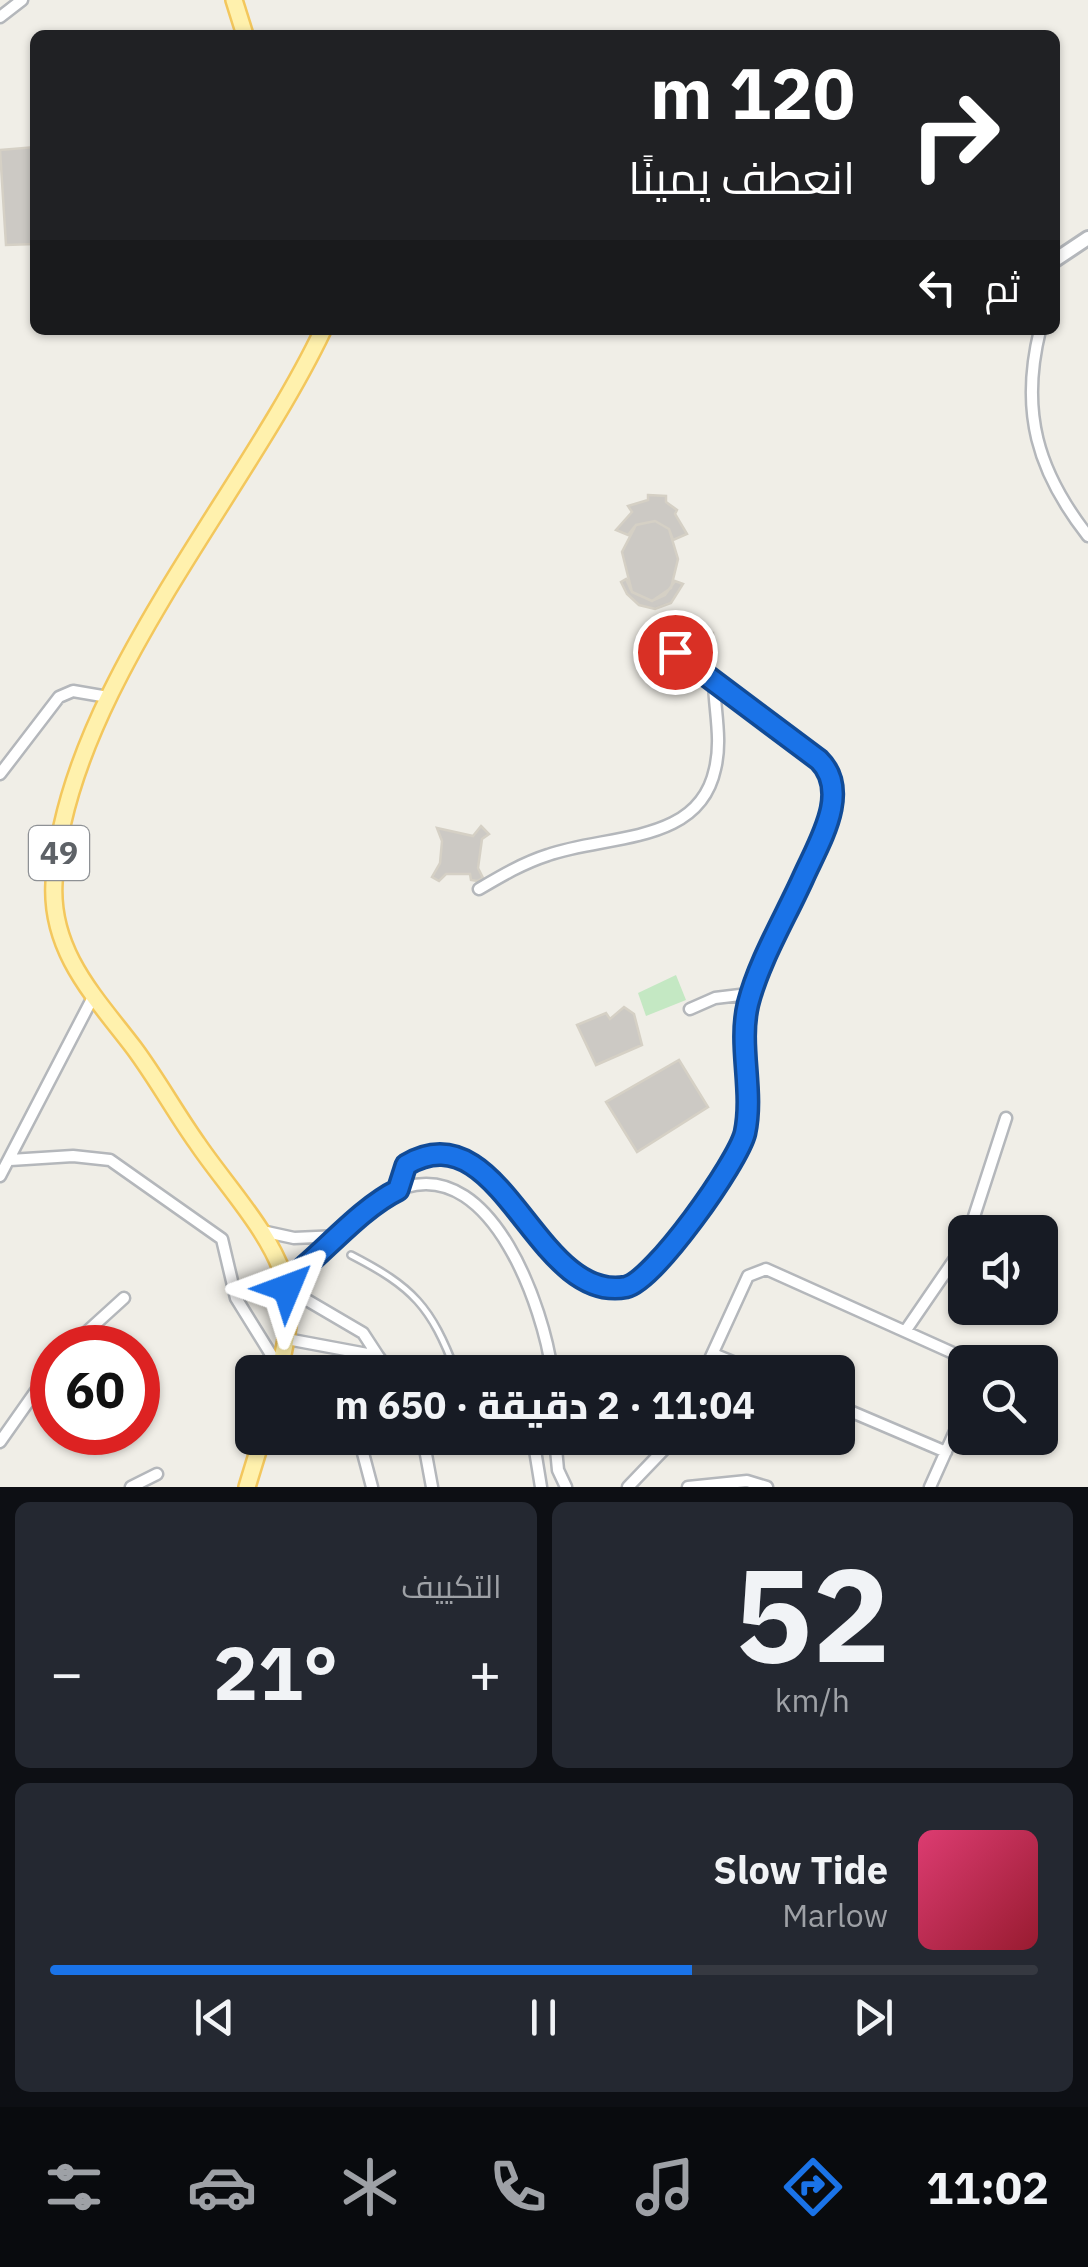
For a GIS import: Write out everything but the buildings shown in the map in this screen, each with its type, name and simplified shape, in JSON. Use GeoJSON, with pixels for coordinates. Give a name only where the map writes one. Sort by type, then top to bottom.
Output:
{"type":"FeatureCollection","features":[{"type":"Feature","properties":{"kind":"main road"},"geometry":{"type":"LineString","coordinates":[[234,0],[243,30]]}},
{"type":"Feature","properties":{"kind":"main road","name":"49"},"geometry":{"type":"LineString","coordinates":[[284,1355],[286,1285],[258,1230],[142,1060],[92,1000],[60,934],[54,884],[72,790],[108,697],[295,390],[321,335]]}},
{"type":"Feature","properties":{"kind":"main road"},"geometry":{"type":"LineString","coordinates":[[247,1487],[257,1455]]}},
{"type":"Feature","properties":{"kind":"street"},"geometry":{"type":"LineString","coordinates":[[0,17],[22,0]]}},
{"type":"Feature","properties":{"kind":"street"},"geometry":{"type":"LineString","coordinates":[[1060,259],[1088,238]]}},
{"type":"Feature","properties":{"kind":"street"},"geometry":{"type":"LineString","coordinates":[[1039,335],[1032,362],[1030,412],[1046,468],[1088,536]]}},
{"type":"Feature","properties":{"kind":"street"},"geometry":{"type":"LineString","coordinates":[[398,1190],[406,1165],[420,1156],[466,1158],[579,1274],[623,1288],[640,1282],[737,1155],[746,1115],[744,1032],[748,1007],[820,838],[835,785],[832,772],[819,760],[675,652]]}},
{"type":"Feature","properties":{"kind":"street"},"geometry":{"type":"LineString","coordinates":[[478,889],[550,854],[626,834],[653,832],[678,822],[697,807],[716,767],[714,684]]}},
{"type":"Feature","properties":{"kind":"street"},"geometry":{"type":"LineString","coordinates":[[0,774],[59,697],[73,691],[108,697]]}},
{"type":"Feature","properties":{"kind":"street"},"geometry":{"type":"LineString","coordinates":[[690,1010],[729,995],[740,996],[748,1007]]}},
{"type":"Feature","properties":{"kind":"street"},"geometry":{"type":"LineString","coordinates":[[0,1176],[92,1000]]}},
{"type":"Feature","properties":{"kind":"street"},"geometry":{"type":"LineString","coordinates":[[974,1215],[1006,1118]]}},
{"type":"Feature","properties":{"kind":"street"},"geometry":{"type":"LineString","coordinates":[[10,1160],[73,1156],[110,1160],[222,1239],[236,1298],[270,1355]]}},
{"type":"Feature","properties":{"kind":"street"},"geometry":{"type":"LineString","coordinates":[[377,1355],[364,1334],[286,1285],[380,1199],[428,1183],[462,1194],[493,1226],[530,1282],[548,1355]]}},
{"type":"Feature","properties":{"kind":"street"},"geometry":{"type":"LineString","coordinates":[[258,1230],[294,1238],[340,1236]]}},
{"type":"Feature","properties":{"kind":"street"},"geometry":{"type":"LineString","coordinates":[[713,1354],[748,1276],[757,1269],[766,1269],[948,1350]]}},
{"type":"Feature","properties":{"kind":"street"},"geometry":{"type":"LineString","coordinates":[[906,1330],[948,1269]]}},
{"type":"Feature","properties":{"kind":"street"},"geometry":{"type":"LineString","coordinates":[[94,1325],[124,1298]]}},
{"type":"Feature","properties":{"kind":"street"},"geometry":{"type":"LineString","coordinates":[[287,1339],[373,1355]]}},
{"type":"Feature","properties":{"kind":"street"},"geometry":{"type":"LineString","coordinates":[[0,1442],[30,1399]]}},
{"type":"Feature","properties":{"kind":"street"},"geometry":{"type":"LineString","coordinates":[[855,1413],[946,1452]]}},
{"type":"Feature","properties":{"kind":"street"},"geometry":{"type":"LineString","coordinates":[[930,1487],[948,1447]]}},
{"type":"Feature","properties":{"kind":"street"},"geometry":{"type":"LineString","coordinates":[[363,1455],[372,1487]]}},
{"type":"Feature","properties":{"kind":"street"},"geometry":{"type":"LineString","coordinates":[[425,1455],[432,1487]]}},
{"type":"Feature","properties":{"kind":"street"},"geometry":{"type":"LineString","coordinates":[[535,1455],[540,1487]]}},
{"type":"Feature","properties":{"kind":"street"},"geometry":{"type":"LineString","coordinates":[[557,1455],[566,1487]]}},
{"type":"Feature","properties":{"kind":"street"},"geometry":{"type":"LineString","coordinates":[[628,1487],[659,1455]]}},
{"type":"Feature","properties":{"kind":"street"},"geometry":{"type":"LineString","coordinates":[[131,1487],[157,1474]]}},
{"type":"Feature","properties":{"kind":"street"},"geometry":{"type":"LineString","coordinates":[[688,1487],[747,1481],[767,1487]]}},
{"type":"Feature","properties":{"kind":"lane"},"geometry":{"type":"LineString","coordinates":[[351,1255],[400,1280],[440,1331],[449,1355]]}},
{"type":"Feature","properties":{"kind":"green space"},"geometry":{"type":"Polygon","coordinates":[[[676,975],[686,1000],[646,1016],[638,993],[676,975]]]}},
{"type":"Feature","properties":{"kind":"route"},"geometry":{"type":"LineString","coordinates":[[287,1288],[286,1282],[324,1254],[380,1199],[398,1190],[406,1165],[420,1156],[443,1155],[466,1158],[485,1173],[525,1222],[579,1274],[600,1284],[623,1288],[640,1282],[737,1155],[746,1115],[744,1032],[749,1001],[820,838],[835,785],[832,772],[819,760],[675,652]]}}]}
